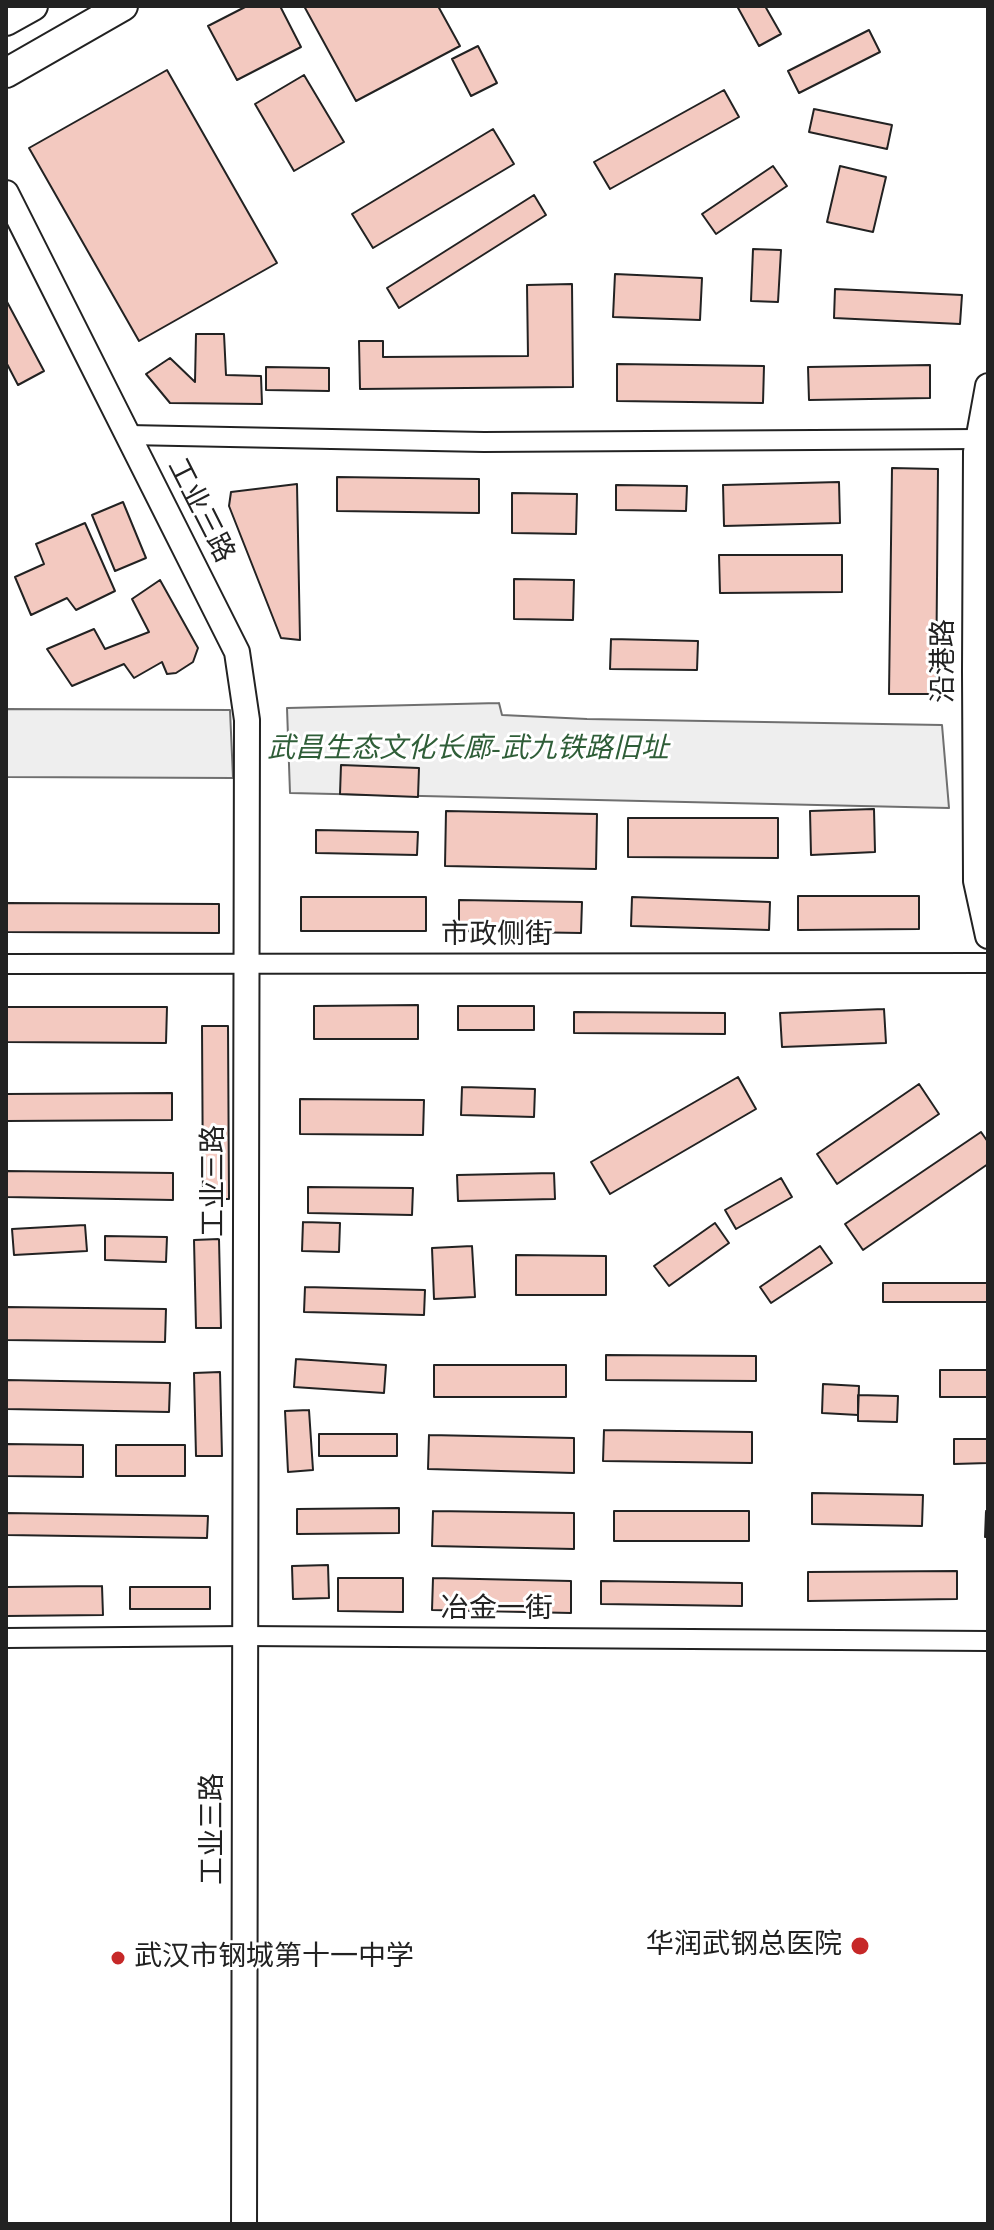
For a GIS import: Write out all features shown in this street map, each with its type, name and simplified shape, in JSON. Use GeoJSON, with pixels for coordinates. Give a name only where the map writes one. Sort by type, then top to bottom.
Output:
{"type":"FeatureCollection","features":[{"type":"Feature","properties":{"kind":"main road"},"geometry":{"type":"LineString","coordinates":[[6,21],[33,6]]}},
{"type":"Feature","properties":{"kind":"main road"},"geometry":{"type":"LineString","coordinates":[[6,73],[123,6]]}},
{"type":"Feature","properties":{"kind":"main road","name":"工业三路"},"geometry":{"type":"LineString","coordinates":[[6,193],[237,652],[247,720],[244,2224]]}},
{"type":"Feature","properties":{"kind":"main road","name":"沿港路"},"geometry":{"type":"LineString","coordinates":[[988,386],[976,452],[975,671],[976,881],[988,936]]}},
{"type":"Feature","properties":{"kind":"street"},"geometry":{"type":"LineString","coordinates":[[128,435],[484,442],[979,439]]}},
{"type":"Feature","properties":{"kind":"street","name":"市政侧街"},"geometry":{"type":"LineString","coordinates":[[6,964],[988,963]]}},
{"type":"Feature","properties":{"kind":"street","name":"冶金一街"},"geometry":{"type":"LineString","coordinates":[[6,1638],[245,1636],[988,1641]]}},
{"type":"Feature","properties":{"kind":"green space","name":"武昌生态文化长廊-武九铁路旧址"},"geometry":{"type":"Polygon","coordinates":[[[499,703],[502,715],[942,725],[949,808],[290,793],[287,708],[499,703]]]}},
{"type":"Feature","properties":{"kind":"green space","name":"武昌生态文化长廊-武九铁路旧址"},"geometry":{"type":"Polygon","coordinates":[[[6,709],[230,710],[233,778],[6,777],[6,709]]]}},
{"type":"Feature","properties":{"kind":"building"},"geometry":{"type":"Polygon","coordinates":[[[247,6],[280,6],[301,47],[237,80],[208,26],[247,6]]]}},
{"type":"Feature","properties":{"kind":"building"},"geometry":{"type":"Polygon","coordinates":[[[304,6],[438,6],[460,46],[356,101],[304,6]]]}},
{"type":"Feature","properties":{"kind":"building"},"geometry":{"type":"Polygon","coordinates":[[[737,6],[765,6],[781,34],[759,46],[737,6]]]}},
{"type":"Feature","properties":{"kind":"building"},"geometry":{"type":"Polygon","coordinates":[[[869,30],[880,52],[799,93],[788,71],[869,30]]]}},
{"type":"Feature","properties":{"kind":"building"},"geometry":{"type":"Polygon","coordinates":[[[478,46],[497,83],[471,96],[452,59],[478,46]]]}},
{"type":"Feature","properties":{"kind":"building"},"geometry":{"type":"Polygon","coordinates":[[[167,70],[277,263],[139,341],[29,148],[167,70]]]}},
{"type":"Feature","properties":{"kind":"building"},"geometry":{"type":"Polygon","coordinates":[[[304,75],[344,142],[294,171],[255,104],[304,75]]]}},
{"type":"Feature","properties":{"kind":"building"},"geometry":{"type":"Polygon","coordinates":[[[724,90],[739,117],[610,189],[594,162],[724,90]]]}},
{"type":"Feature","properties":{"kind":"building"},"geometry":{"type":"Polygon","coordinates":[[[814,109],[892,125],[887,149],[809,132],[814,109]]]}},
{"type":"Feature","properties":{"kind":"building"},"geometry":{"type":"Polygon","coordinates":[[[493,129],[514,164],[373,248],[352,214],[493,129]]]}},
{"type":"Feature","properties":{"kind":"building"},"geometry":{"type":"Polygon","coordinates":[[[773,166],[787,186],[716,234],[702,214],[773,166]]]}},
{"type":"Feature","properties":{"kind":"building"},"geometry":{"type":"Polygon","coordinates":[[[840,166],[886,177],[873,232],[827,222],[840,166]]]}},
{"type":"Feature","properties":{"kind":"building"},"geometry":{"type":"Polygon","coordinates":[[[534,195],[546,215],[399,308],[387,288],[534,195]]]}},
{"type":"Feature","properties":{"kind":"building"},"geometry":{"type":"Polygon","coordinates":[[[753,249],[781,250],[778,302],[751,301],[753,249]]]}},
{"type":"Feature","properties":{"kind":"building"},"geometry":{"type":"Polygon","coordinates":[[[615,274],[702,278],[700,320],[613,317],[615,274]]]}},
{"type":"Feature","properties":{"kind":"building"},"geometry":{"type":"Polygon","coordinates":[[[572,284],[573,387],[360,389],[359,341],[383,341],[383,357],[528,356],[527,285],[572,284]]]}},
{"type":"Feature","properties":{"kind":"building"},"geometry":{"type":"Polygon","coordinates":[[[835,289],[962,295],[960,324],[834,318],[835,289]]]}},
{"type":"Feature","properties":{"kind":"building"},"geometry":{"type":"Polygon","coordinates":[[[6,300],[44,371],[18,385],[6,362],[6,300]]]}},
{"type":"Feature","properties":{"kind":"building"},"geometry":{"type":"Polygon","coordinates":[[[196,334],[224,334],[226,375],[261,376],[262,404],[170,403],[146,374],[170,358],[195,382],[196,334]]]}},
{"type":"Feature","properties":{"kind":"building"},"geometry":{"type":"Polygon","coordinates":[[[617,364],[764,366],[763,403],[617,401],[617,364]]]}},
{"type":"Feature","properties":{"kind":"building"},"geometry":{"type":"Polygon","coordinates":[[[930,365],[930,398],[809,400],[808,367],[930,365]]]}},
{"type":"Feature","properties":{"kind":"building"},"geometry":{"type":"Polygon","coordinates":[[[266,367],[329,368],[329,391],[266,390],[266,367]]]}},
{"type":"Feature","properties":{"kind":"building"},"geometry":{"type":"Polygon","coordinates":[[[892,468],[938,469],[936,694],[889,694],[892,468]]]}},
{"type":"Feature","properties":{"kind":"building"},"geometry":{"type":"Polygon","coordinates":[[[337,477],[479,479],[479,513],[337,511],[337,477]]]}},
{"type":"Feature","properties":{"kind":"building"},"geometry":{"type":"Polygon","coordinates":[[[839,482],[840,523],[724,526],[723,485],[839,482]]]}},
{"type":"Feature","properties":{"kind":"building"},"geometry":{"type":"Polygon","coordinates":[[[297,484],[300,640],[281,638],[229,506],[231,492],[297,484]]]}},
{"type":"Feature","properties":{"kind":"building"},"geometry":{"type":"Polygon","coordinates":[[[616,485],[687,486],[686,511],[616,510],[616,485]]]}},
{"type":"Feature","properties":{"kind":"building"},"geometry":{"type":"Polygon","coordinates":[[[512,493],[577,494],[576,534],[512,533],[512,493]]]}},
{"type":"Feature","properties":{"kind":"building"},"geometry":{"type":"Polygon","coordinates":[[[123,502],[146,558],[115,571],[92,515],[123,502]]]}},
{"type":"Feature","properties":{"kind":"building"},"geometry":{"type":"Polygon","coordinates":[[[85,523],[115,591],[76,610],[67,598],[31,615],[15,577],[44,564],[36,544],[85,523]]]}},
{"type":"Feature","properties":{"kind":"building"},"geometry":{"type":"Polygon","coordinates":[[[719,555],[842,555],[842,592],[720,593],[719,555]]]}},
{"type":"Feature","properties":{"kind":"building"},"geometry":{"type":"Polygon","coordinates":[[[514,579],[574,580],[573,620],[514,619],[514,579]]]}},
{"type":"Feature","properties":{"kind":"building"},"geometry":{"type":"Polygon","coordinates":[[[160,580],[198,648],[193,662],[176,673],[167,674],[162,662],[134,678],[124,664],[72,686],[47,649],[94,629],[105,649],[149,632],[132,599],[160,580]]]}},
{"type":"Feature","properties":{"kind":"building"},"geometry":{"type":"Polygon","coordinates":[[[611,639],[698,641],[697,670],[610,669],[611,639]]]}},
{"type":"Feature","properties":{"kind":"building"},"geometry":{"type":"Polygon","coordinates":[[[341,765],[419,768],[418,797],[340,794],[341,765]]]}},
{"type":"Feature","properties":{"kind":"building"},"geometry":{"type":"Polygon","coordinates":[[[874,809],[875,852],[811,855],[810,811],[874,809]]]}},
{"type":"Feature","properties":{"kind":"building"},"geometry":{"type":"Polygon","coordinates":[[[446,811],[597,814],[596,869],[445,866],[446,811]]]}},
{"type":"Feature","properties":{"kind":"building"},"geometry":{"type":"Polygon","coordinates":[[[628,818],[778,818],[778,858],[628,857],[628,818]]]}},
{"type":"Feature","properties":{"kind":"building"},"geometry":{"type":"Polygon","coordinates":[[[316,830],[418,832],[417,855],[316,853],[316,830]]]}},
{"type":"Feature","properties":{"kind":"building"},"geometry":{"type":"Polygon","coordinates":[[[798,896],[919,896],[919,929],[798,930],[798,896]]]}},
{"type":"Feature","properties":{"kind":"building"},"geometry":{"type":"Polygon","coordinates":[[[301,897],[426,897],[426,931],[301,931],[301,897]]]}},
{"type":"Feature","properties":{"kind":"building"},"geometry":{"type":"Polygon","coordinates":[[[632,897],[770,902],[769,930],[631,926],[632,897]]]}},
{"type":"Feature","properties":{"kind":"building"},"geometry":{"type":"Polygon","coordinates":[[[459,900],[582,902],[581,933],[459,931],[459,900]]]}},
{"type":"Feature","properties":{"kind":"building"},"geometry":{"type":"Polygon","coordinates":[[[6,903],[219,904],[219,933],[6,932],[6,903]]]}},
{"type":"Feature","properties":{"kind":"building"},"geometry":{"type":"Polygon","coordinates":[[[418,1005],[418,1039],[314,1039],[314,1006],[418,1005]]]}},
{"type":"Feature","properties":{"kind":"building"},"geometry":{"type":"Polygon","coordinates":[[[458,1006],[534,1006],[534,1030],[458,1030],[458,1006]]]}},
{"type":"Feature","properties":{"kind":"building"},"geometry":{"type":"Polygon","coordinates":[[[6,1007],[167,1007],[166,1043],[6,1042],[6,1007]]]}},
{"type":"Feature","properties":{"kind":"building"},"geometry":{"type":"Polygon","coordinates":[[[884,1009],[886,1043],[782,1047],[780,1013],[884,1009]]]}},
{"type":"Feature","properties":{"kind":"building"},"geometry":{"type":"Polygon","coordinates":[[[574,1012],[725,1013],[725,1034],[574,1033],[574,1012]]]}},
{"type":"Feature","properties":{"kind":"building"},"geometry":{"type":"Polygon","coordinates":[[[202,1026],[228,1026],[229,1199],[203,1199],[202,1026]]]}},
{"type":"Feature","properties":{"kind":"building"},"geometry":{"type":"Polygon","coordinates":[[[738,1077],[756,1109],[610,1194],[591,1162],[738,1077]]]}},
{"type":"Feature","properties":{"kind":"building"},"geometry":{"type":"Polygon","coordinates":[[[919,1084],[939,1114],[837,1184],[817,1154],[919,1084]]]}},
{"type":"Feature","properties":{"kind":"building"},"geometry":{"type":"Polygon","coordinates":[[[462,1087],[535,1089],[534,1117],[461,1115],[462,1087]]]}},
{"type":"Feature","properties":{"kind":"building"},"geometry":{"type":"Polygon","coordinates":[[[172,1093],[172,1120],[6,1121],[6,1094],[172,1093]]]}},
{"type":"Feature","properties":{"kind":"building"},"geometry":{"type":"Polygon","coordinates":[[[300,1099],[424,1100],[423,1135],[300,1134],[300,1099]]]}},
{"type":"Feature","properties":{"kind":"building"},"geometry":{"type":"Polygon","coordinates":[[[981,1132],[988,1142],[988,1164],[863,1250],[845,1224],[981,1132]]]}},
{"type":"Feature","properties":{"kind":"building"},"geometry":{"type":"Polygon","coordinates":[[[6,1171],[173,1173],[173,1200],[6,1197],[6,1171]]]}},
{"type":"Feature","properties":{"kind":"building"},"geometry":{"type":"Polygon","coordinates":[[[554,1173],[555,1199],[458,1201],[457,1175],[554,1173]]]}},
{"type":"Feature","properties":{"kind":"building"},"geometry":{"type":"Polygon","coordinates":[[[781,1178],[792,1197],[736,1229],[725,1210],[781,1178]]]}},
{"type":"Feature","properties":{"kind":"building"},"geometry":{"type":"Polygon","coordinates":[[[308,1187],[413,1188],[412,1215],[308,1213],[308,1187]]]}},
{"type":"Feature","properties":{"kind":"building"},"geometry":{"type":"Polygon","coordinates":[[[303,1222],[340,1223],[339,1252],[302,1251],[303,1222]]]}},
{"type":"Feature","properties":{"kind":"building"},"geometry":{"type":"Polygon","coordinates":[[[715,1223],[729,1243],[669,1286],[654,1266],[715,1223]]]}},
{"type":"Feature","properties":{"kind":"building"},"geometry":{"type":"Polygon","coordinates":[[[85,1225],[87,1251],[14,1255],[12,1229],[85,1225]]]}},
{"type":"Feature","properties":{"kind":"building"},"geometry":{"type":"Polygon","coordinates":[[[105,1236],[167,1237],[166,1262],[105,1260],[105,1236]]]}},
{"type":"Feature","properties":{"kind":"building"},"geometry":{"type":"Polygon","coordinates":[[[219,1239],[221,1328],[196,1328],[194,1240],[219,1239]]]}},
{"type":"Feature","properties":{"kind":"building"},"geometry":{"type":"Polygon","coordinates":[[[472,1246],[475,1297],[434,1299],[432,1248],[472,1246]]]}},
{"type":"Feature","properties":{"kind":"building"},"geometry":{"type":"Polygon","coordinates":[[[820,1246],[832,1263],[771,1303],[760,1287],[820,1246]]]}},
{"type":"Feature","properties":{"kind":"building"},"geometry":{"type":"Polygon","coordinates":[[[516,1255],[606,1256],[606,1295],[516,1295],[516,1255]]]}},
{"type":"Feature","properties":{"kind":"building"},"geometry":{"type":"Polygon","coordinates":[[[883,1283],[988,1283],[988,1302],[883,1302],[883,1283]]]}},
{"type":"Feature","properties":{"kind":"building"},"geometry":{"type":"Polygon","coordinates":[[[305,1287],[425,1290],[424,1315],[304,1312],[305,1287]]]}},
{"type":"Feature","properties":{"kind":"building"},"geometry":{"type":"Polygon","coordinates":[[[6,1307],[166,1309],[165,1342],[6,1340],[6,1307]]]}},
{"type":"Feature","properties":{"kind":"building"},"geometry":{"type":"Polygon","coordinates":[[[606,1355],[756,1356],[756,1381],[606,1380],[606,1355]]]}},
{"type":"Feature","properties":{"kind":"building"},"geometry":{"type":"Polygon","coordinates":[[[296,1359],[386,1365],[384,1393],[294,1387],[296,1359]]]}},
{"type":"Feature","properties":{"kind":"building"},"geometry":{"type":"Polygon","coordinates":[[[434,1365],[566,1365],[566,1397],[434,1397],[434,1365]]]}},
{"type":"Feature","properties":{"kind":"building"},"geometry":{"type":"Polygon","coordinates":[[[940,1370],[988,1370],[988,1397],[940,1397],[940,1370]]]}},
{"type":"Feature","properties":{"kind":"building"},"geometry":{"type":"Polygon","coordinates":[[[220,1372],[222,1456],[196,1456],[194,1373],[220,1372]]]}},
{"type":"Feature","properties":{"kind":"building"},"geometry":{"type":"Polygon","coordinates":[[[6,1380],[170,1383],[169,1412],[6,1409],[6,1380]]]}},
{"type":"Feature","properties":{"kind":"building"},"geometry":{"type":"Polygon","coordinates":[[[823,1384],[859,1386],[858,1415],[822,1413],[823,1384]]]}},
{"type":"Feature","properties":{"kind":"building"},"geometry":{"type":"Polygon","coordinates":[[[858,1395],[898,1396],[897,1422],[858,1421],[858,1395]]]}},
{"type":"Feature","properties":{"kind":"building"},"geometry":{"type":"Polygon","coordinates":[[[309,1410],[313,1470],[288,1472],[285,1411],[309,1410]]]}},
{"type":"Feature","properties":{"kind":"building"},"geometry":{"type":"Polygon","coordinates":[[[604,1430],[752,1432],[752,1463],[603,1461],[604,1430]]]}},
{"type":"Feature","properties":{"kind":"building"},"geometry":{"type":"Polygon","coordinates":[[[319,1434],[397,1434],[397,1456],[319,1456],[319,1434]]]}},
{"type":"Feature","properties":{"kind":"building"},"geometry":{"type":"Polygon","coordinates":[[[429,1435],[574,1438],[574,1473],[428,1469],[429,1435]]]}},
{"type":"Feature","properties":{"kind":"building"},"geometry":{"type":"Polygon","coordinates":[[[954,1439],[988,1439],[988,1463],[954,1464],[954,1439]]]}},
{"type":"Feature","properties":{"kind":"building"},"geometry":{"type":"Polygon","coordinates":[[[6,1444],[83,1445],[83,1477],[6,1476],[6,1444]]]}},
{"type":"Feature","properties":{"kind":"building"},"geometry":{"type":"Polygon","coordinates":[[[116,1445],[185,1445],[185,1476],[116,1476],[116,1445]]]}},
{"type":"Feature","properties":{"kind":"building"},"geometry":{"type":"Polygon","coordinates":[[[812,1493],[923,1495],[922,1526],[812,1524],[812,1493]]]}},
{"type":"Feature","properties":{"kind":"building"},"geometry":{"type":"Polygon","coordinates":[[[399,1508],[399,1533],[297,1534],[297,1509],[399,1508]]]}},
{"type":"Feature","properties":{"kind":"building"},"geometry":{"type":"Polygon","coordinates":[[[433,1511],[574,1513],[574,1549],[432,1546],[433,1511]]]}},
{"type":"Feature","properties":{"kind":"building"},"geometry":{"type":"Polygon","coordinates":[[[614,1511],[749,1511],[749,1541],[614,1541],[614,1511]]]}},
{"type":"Feature","properties":{"kind":"building"},"geometry":{"type":"Polygon","coordinates":[[[988,1512],[988,1537],[985,1537],[988,1512]]]}},
{"type":"Feature","properties":{"kind":"building"},"geometry":{"type":"Polygon","coordinates":[[[6,1513],[208,1516],[207,1538],[6,1535],[6,1513]]]}},
{"type":"Feature","properties":{"kind":"building"},"geometry":{"type":"Polygon","coordinates":[[[328,1565],[329,1598],[293,1599],[292,1566],[328,1565]]]}},
{"type":"Feature","properties":{"kind":"building"},"geometry":{"type":"Polygon","coordinates":[[[957,1571],[957,1599],[808,1601],[808,1572],[957,1571]]]}},
{"type":"Feature","properties":{"kind":"building"},"geometry":{"type":"Polygon","coordinates":[[[338,1578],[403,1578],[403,1612],[338,1611],[338,1578]]]}},
{"type":"Feature","properties":{"kind":"building"},"geometry":{"type":"Polygon","coordinates":[[[433,1578],[571,1581],[571,1613],[432,1610],[433,1578]]]}},
{"type":"Feature","properties":{"kind":"building"},"geometry":{"type":"Polygon","coordinates":[[[601,1581],[742,1583],[742,1606],[601,1604],[601,1581]]]}},
{"type":"Feature","properties":{"kind":"building"},"geometry":{"type":"Polygon","coordinates":[[[102,1586],[103,1615],[6,1616],[6,1587],[102,1586]]]}},
{"type":"Feature","properties":{"kind":"building"},"geometry":{"type":"Polygon","coordinates":[[[130,1587],[210,1587],[210,1609],[130,1609],[130,1587]]]}},
{"type":"Feature","properties":{"kind":"place","name":"华润武钢总医院"},"geometry":{"type":"Point","coordinates":[860,1946]}},
{"type":"Feature","properties":{"kind":"place","name":"武汉市钢城第十一中学"},"geometry":{"type":"Point","coordinates":[118,1958]}}]}
